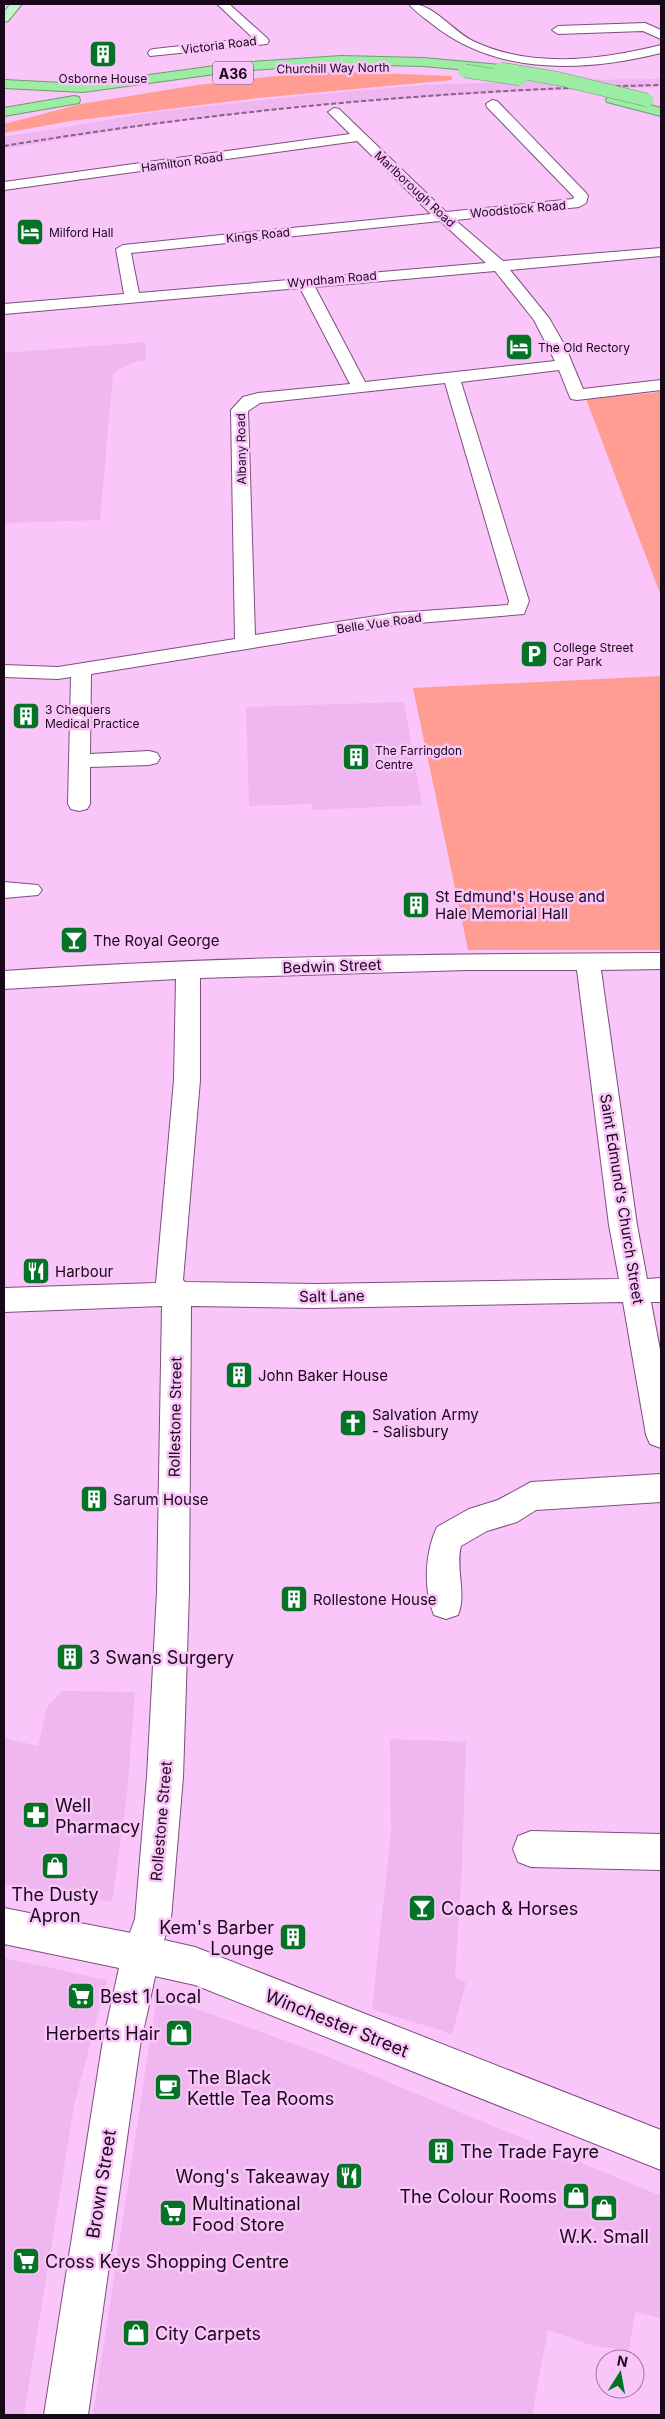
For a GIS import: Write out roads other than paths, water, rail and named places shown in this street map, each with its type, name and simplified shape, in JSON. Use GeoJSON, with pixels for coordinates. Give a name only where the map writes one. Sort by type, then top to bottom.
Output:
{"type":"FeatureCollection","features":[{"type":"Feature","properties":{"kind":"highway","name":"Churchill Way North"},"geometry":{"type":"LineString","coordinates":[[4,84],[83,88],[237,67],[341,60],[423,62],[501,69],[568,80],[661,104]]}},
{"type":"Feature","properties":{"kind":"highway","name":"Churchill Way North"},"geometry":{"type":"LineString","coordinates":[[4,111],[245,72],[361,66],[465,72],[538,82],[661,112]]}},
{"type":"Feature","properties":{"kind":"highway"},"geometry":{"type":"LineString","coordinates":[[4,90],[12,97],[11,102],[4,111]]}},
{"type":"Feature","properties":{"kind":"main road"},"geometry":{"type":"LineString","coordinates":[[4,19],[16,4]]}},
{"type":"Feature","properties":{"kind":"street","name":"Victoria Road"},"geometry":{"type":"LineString","coordinates":[[154,53],[263,41],[223,4]]}},
{"type":"Feature","properties":{"kind":"street"},"geometry":{"type":"LineString","coordinates":[[415,4],[470,44],[498,54],[564,63],[603,62],[661,49]]}},
{"type":"Feature","properties":{"kind":"street"},"geometry":{"type":"LineString","coordinates":[[558,30],[645,27],[661,35]]}},
{"type":"Feature","properties":{"kind":"street","name":"Woodstock Road"},"geometry":{"type":"LineString","coordinates":[[442,216],[579,203],[581,196],[492,104]]}},
{"type":"Feature","properties":{"kind":"street","name":"Marlborough Road"},"geometry":{"type":"LineString","coordinates":[[334,112],[442,216],[498,265],[541,318],[557,346],[577,395],[661,385]]}},
{"type":"Feature","properties":{"kind":"street","name":"Hamilton Road"},"geometry":{"type":"LineString","coordinates":[[4,186],[359,137]]}},
{"type":"Feature","properties":{"kind":"street","name":"Kings Road"},"geometry":{"type":"LineString","coordinates":[[132,297],[123,249],[442,216]]}},
{"type":"Feature","properties":{"kind":"street","name":"Wyndham Road"},"geometry":{"type":"LineString","coordinates":[[4,309],[661,252]]}},
{"type":"Feature","properties":{"kind":"street"},"geometry":{"type":"LineString","coordinates":[[305,282],[360,388],[564,365]]}},
{"type":"Feature","properties":{"kind":"street","name":"Belle Vue Road"},"geometry":{"type":"LineString","coordinates":[[4,671],[58,673],[415,617],[517,610],[519,601],[452,378]]}},
{"type":"Feature","properties":{"kind":"street","name":"Albany Road"},"geometry":{"type":"LineString","coordinates":[[245,643],[239,410],[248,401],[258,398],[360,388]]}},
{"type":"Feature","properties":{"kind":"street"},"geometry":{"type":"LineString","coordinates":[[79,804],[81,669]]}},
{"type":"Feature","properties":{"kind":"street"},"geometry":{"type":"LineString","coordinates":[[80,761],[149,758]]}},
{"type":"Feature","properties":{"kind":"street"},"geometry":{"type":"LineString","coordinates":[[4,890],[30,890]]}},
{"type":"Feature","properties":{"kind":"street","name":"Bedwin Street"},"geometry":{"type":"LineString","coordinates":[[4,980],[188,970],[466,962],[661,961]]}},
{"type":"Feature","properties":{"kind":"street","name":"Saint Edmund's Church Street"},"geometry":{"type":"LineString","coordinates":[[588,962],[623,1225],[648,1290],[661,1435]]}},
{"type":"Feature","properties":{"kind":"street","name":"Rollestone Street"},"geometry":{"type":"LineString","coordinates":[[141,1954],[153,1919],[165,1777],[173,1592],[177,1294],[169,1281],[187,1080],[188,970]]}},
{"type":"Feature","properties":{"kind":"street","name":"Salt Lane"},"geometry":{"type":"LineString","coordinates":[[4,1300],[177,1294],[314,1296],[648,1290]]}},
{"type":"Feature","properties":{"kind":"street"},"geometry":{"type":"LineString","coordinates":[[446,1604],[443,1555],[448,1537],[480,1519],[506,1512],[532,1496],[661,1488]]}},
{"type":"Feature","properties":{"kind":"street"},"geometry":{"type":"LineString","coordinates":[[531,1849],[661,1852]]}},
{"type":"Feature","properties":{"kind":"street","name":"Winchester Street"},"geometry":{"type":"LineString","coordinates":[[4,1926],[195,1966],[661,2150]]}},
{"type":"Feature","properties":{"kind":"street","name":"Brown Street"},"geometry":{"type":"LineString","coordinates":[[66,2415],[121,2046],[141,1954]]}},
{"type":"Feature","properties":{"kind":"railway"},"geometry":{"type":"LineString","coordinates":[[4,146],[168,122],[331,104],[496,92],[661,85]]}},
{"type":"Feature","properties":{"kind":"place","name":"Osborne House"},"geometry":{"type":"Point","coordinates":[103,54]}},
{"type":"Feature","properties":{"kind":"place","name":"Milford Hall"},"geometry":{"type":"Point","coordinates":[30,232]}},
{"type":"Feature","properties":{"kind":"place","name":"The Old Rectory"},"geometry":{"type":"Point","coordinates":[519,347]}},
{"type":"Feature","properties":{"kind":"place","name":"College Street Car Park"},"geometry":{"type":"Point","coordinates":[534,654]}},
{"type":"Feature","properties":{"kind":"place","name":"3 Chequers Medical Practice"},"geometry":{"type":"Point","coordinates":[26,716]}},
{"type":"Feature","properties":{"kind":"place","name":"The Farringdon Centre"},"geometry":{"type":"Point","coordinates":[356,757]}},
{"type":"Feature","properties":{"kind":"place","name":"St Edmund's House and Hale Memorial Hall"},"geometry":{"type":"Point","coordinates":[416,905]}},
{"type":"Feature","properties":{"kind":"place","name":"The Royal George"},"geometry":{"type":"Point","coordinates":[74,940]}},
{"type":"Feature","properties":{"kind":"place","name":"Harbour"},"geometry":{"type":"Point","coordinates":[36,1271]}},
{"type":"Feature","properties":{"kind":"place","name":"John Baker House"},"geometry":{"type":"Point","coordinates":[239,1375]}},
{"type":"Feature","properties":{"kind":"place","name":"Salvation Army - Salisbury"},"geometry":{"type":"Point","coordinates":[353,1423]}},
{"type":"Feature","properties":{"kind":"place","name":"Sarum House"},"geometry":{"type":"Point","coordinates":[94,1499]}},
{"type":"Feature","properties":{"kind":"place","name":"Rollestone House"},"geometry":{"type":"Point","coordinates":[294,1599]}},
{"type":"Feature","properties":{"kind":"place","name":"3 Swans Surgery"},"geometry":{"type":"Point","coordinates":[70,1657]}},
{"type":"Feature","properties":{"kind":"place","name":"Well Pharmacy"},"geometry":{"type":"Point","coordinates":[36,1815]}},
{"type":"Feature","properties":{"kind":"place","name":"The Dusty Apron"},"geometry":{"type":"Point","coordinates":[55,1866]}},
{"type":"Feature","properties":{"kind":"place","name":"Coach & Horses"},"geometry":{"type":"Point","coordinates":[422,1908]}},
{"type":"Feature","properties":{"kind":"place","name":"Kem's Barber Lounge"},"geometry":{"type":"Point","coordinates":[293,1937]}},
{"type":"Feature","properties":{"kind":"place","name":"Best 1 Local"},"geometry":{"type":"Point","coordinates":[81,1996]}},
{"type":"Feature","properties":{"kind":"place","name":"Herberts Hair"},"geometry":{"type":"Point","coordinates":[179,2033]}},
{"type":"Feature","properties":{"kind":"place","name":"The Black Kettle Tea Rooms"},"geometry":{"type":"Point","coordinates":[168,2087]}},
{"type":"Feature","properties":{"kind":"place","name":"The Trade Fayre"},"geometry":{"type":"Point","coordinates":[441,2151]}},
{"type":"Feature","properties":{"kind":"place","name":"Wong's Takeaway"},"geometry":{"type":"Point","coordinates":[349,2176]}},
{"type":"Feature","properties":{"kind":"place","name":"The Colour Rooms"},"geometry":{"type":"Point","coordinates":[576,2196]}},
{"type":"Feature","properties":{"kind":"place","name":"W.K. Small"},"geometry":{"type":"Point","coordinates":[604,2208]}},
{"type":"Feature","properties":{"kind":"place","name":"Multinational Food Store"},"geometry":{"type":"Point","coordinates":[173,2213]}},
{"type":"Feature","properties":{"kind":"place","name":"Cross Keys Shopping Centre"},"geometry":{"type":"Point","coordinates":[26,2261]}},
{"type":"Feature","properties":{"kind":"place","name":"City Carpets"},"geometry":{"type":"Point","coordinates":[136,2333]}}]}
